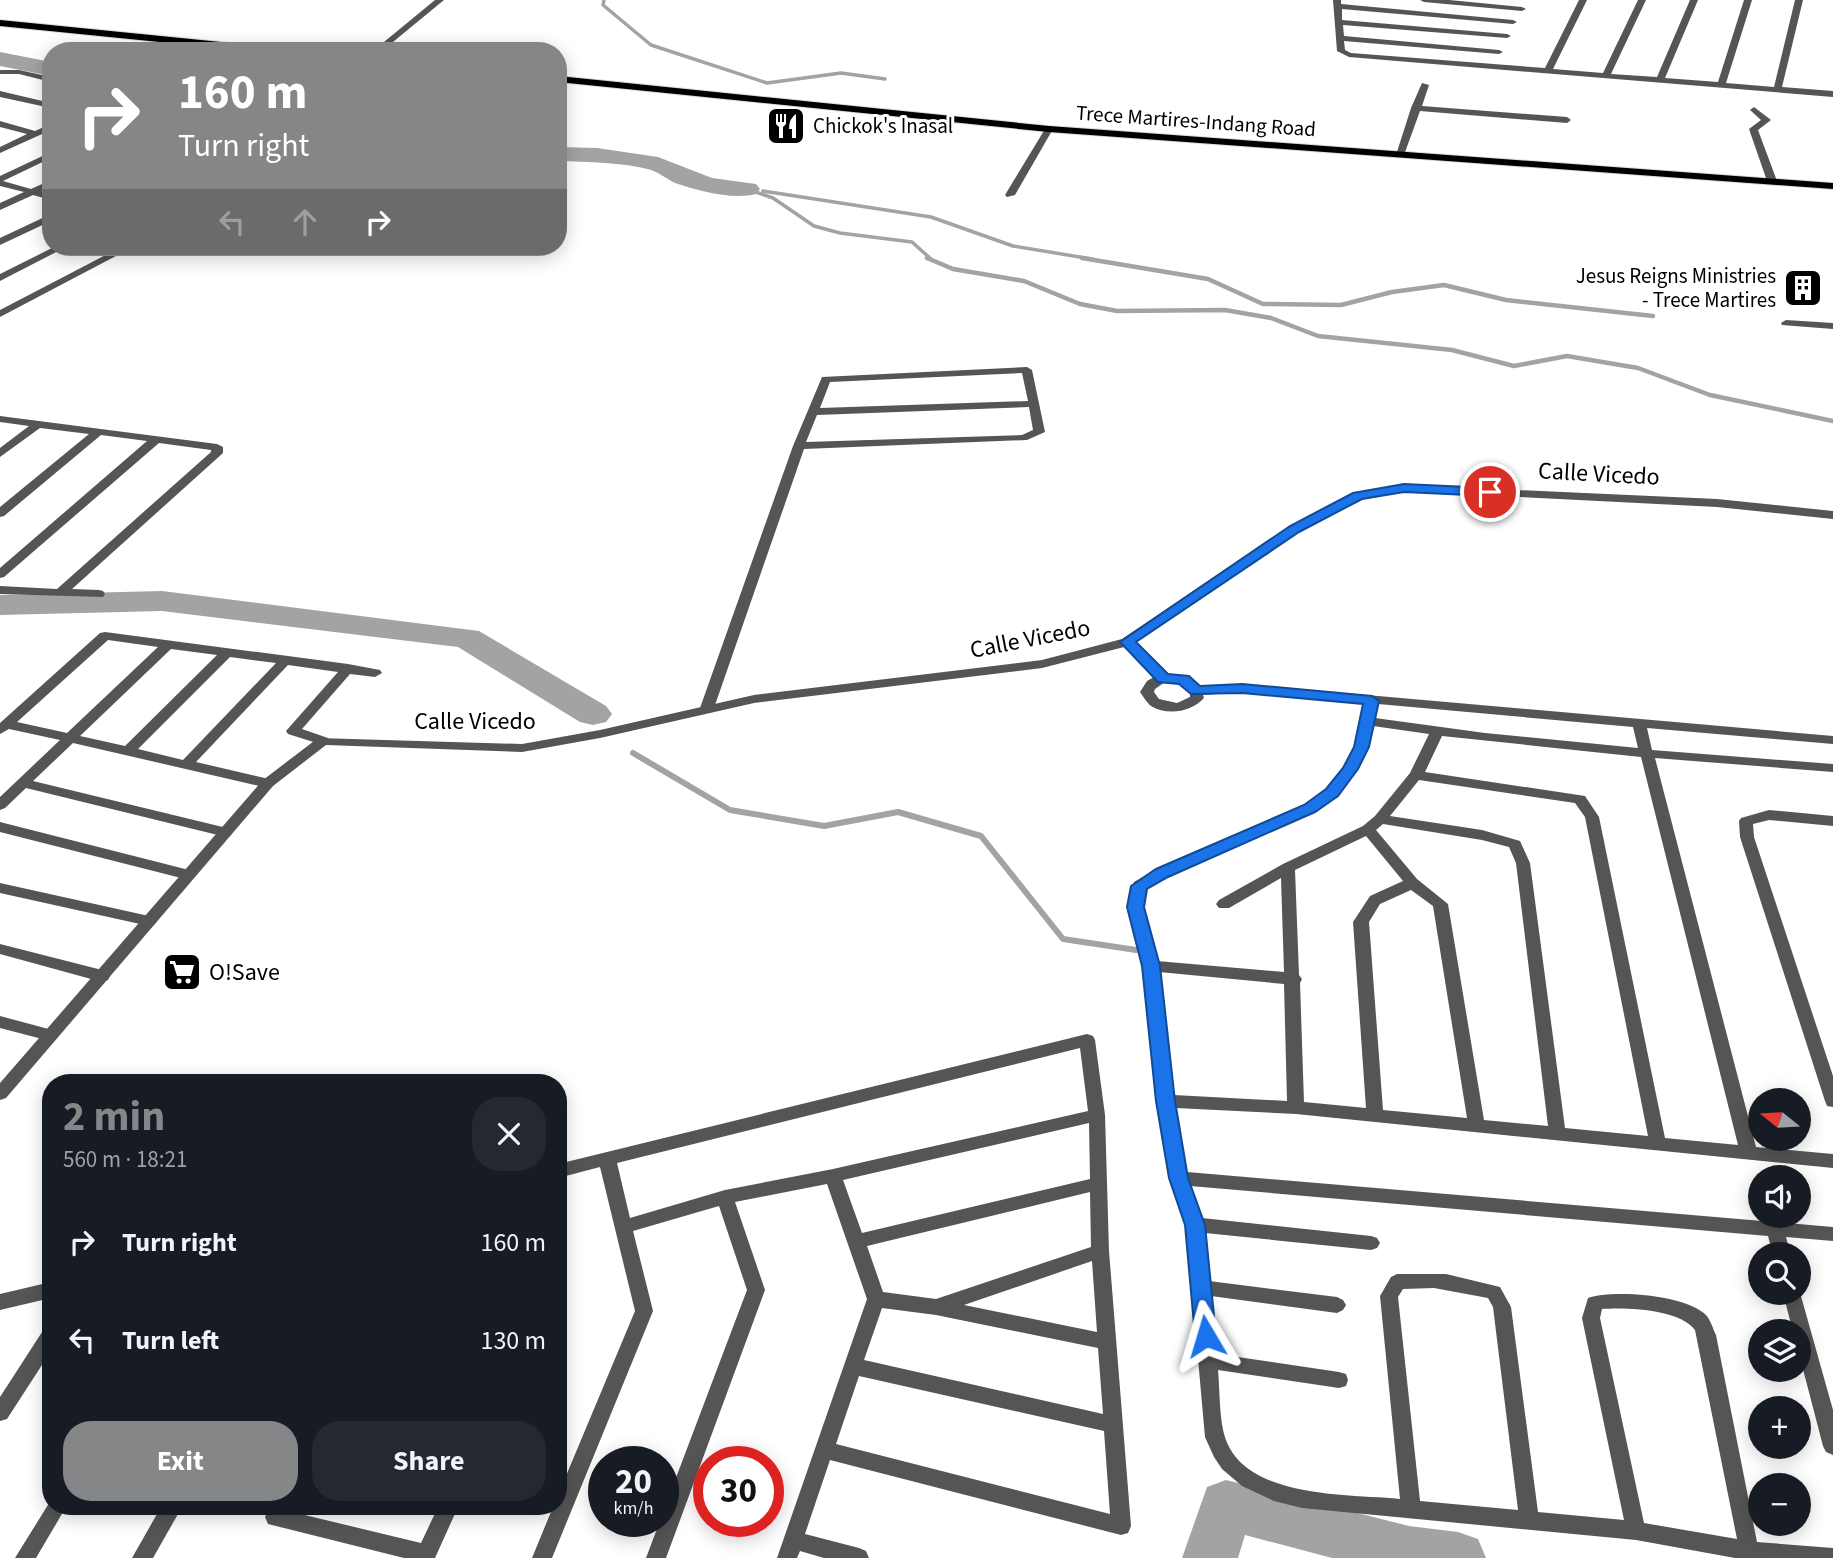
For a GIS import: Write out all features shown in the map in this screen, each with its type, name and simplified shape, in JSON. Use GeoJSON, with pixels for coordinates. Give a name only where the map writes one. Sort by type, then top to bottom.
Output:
{"type":"FeatureCollection","features":[{"type":"Feature","properties":{"kind":"main road"},"geometry":{"type":"LineString","coordinates":[[0,23],[191,42]]}},
{"type":"Feature","properties":{"kind":"main road","name":"Trece Martires-Indang Road"},"geometry":{"type":"LineString","coordinates":[[567,80],[1049,129],[1833,186]]}},
{"type":"Feature","properties":{"kind":"street"},"geometry":{"type":"LineString","coordinates":[[388,42],[440,0]]}},
{"type":"Feature","properties":{"kind":"street"},"geometry":{"type":"LineString","coordinates":[[1424,0],[1522,9]]}},
{"type":"Feature","properties":{"kind":"street"},"geometry":{"type":"LineString","coordinates":[[1492,68],[1513,22],[1529,0]]}},
{"type":"Feature","properties":{"kind":"street"},"geometry":{"type":"LineString","coordinates":[[1547,72],[1583,0]]}},
{"type":"Feature","properties":{"kind":"street"},"geometry":{"type":"LineString","coordinates":[[1605,76],[1642,0]]}},
{"type":"Feature","properties":{"kind":"street"},"geometry":{"type":"LineString","coordinates":[[1660,81],[1694,0]]}},
{"type":"Feature","properties":{"kind":"street"},"geometry":{"type":"LineString","coordinates":[[1742,0],[1759,0]]}},
{"type":"Feature","properties":{"kind":"street"},"geometry":{"type":"LineString","coordinates":[[1777,90],[1799,0]]}},
{"type":"Feature","properties":{"kind":"street"},"geometry":{"type":"LineString","coordinates":[[1721,85],[1748,1]]}},
{"type":"Feature","properties":{"kind":"street"},"geometry":{"type":"LineString","coordinates":[[1513,22],[1337,3],[1341,51],[1349,55],[1833,93]]}},
{"type":"Feature","properties":{"kind":"street"},"geometry":{"type":"LineString","coordinates":[[1339,22],[1507,36]]}},
{"type":"Feature","properties":{"kind":"street"},"geometry":{"type":"LineString","coordinates":[[1341,38],[1499,52]]}},
{"type":"Feature","properties":{"kind":"street"},"geometry":{"type":"LineString","coordinates":[[4,72],[42,78]]}},
{"type":"Feature","properties":{"kind":"street"},"geometry":{"type":"LineString","coordinates":[[1400,155],[1425,85]]}},
{"type":"Feature","properties":{"kind":"street"},"geometry":{"type":"LineString","coordinates":[[0,93],[42,104]]}},
{"type":"Feature","properties":{"kind":"street"},"geometry":{"type":"LineString","coordinates":[[1415,108],[1567,120]]}},
{"type":"Feature","properties":{"kind":"street"},"geometry":{"type":"LineString","coordinates":[[1754,110],[1767,120],[1753,129],[1772,181]]}},
{"type":"Feature","properties":{"kind":"street"},"geometry":{"type":"LineString","coordinates":[[0,124],[35,134]]}},
{"type":"Feature","properties":{"kind":"street"},"geometry":{"type":"LineString","coordinates":[[1010,195],[1049,129]]}},
{"type":"Feature","properties":{"kind":"street"},"geometry":{"type":"LineString","coordinates":[[0,150],[42,131]]}},
{"type":"Feature","properties":{"kind":"street"},"geometry":{"type":"LineString","coordinates":[[0,181],[42,160]]}},
{"type":"Feature","properties":{"kind":"street"},"geometry":{"type":"LineString","coordinates":[[0,181],[42,195]]}},
{"type":"Feature","properties":{"kind":"street"},"geometry":{"type":"LineString","coordinates":[[0,207],[42,187]]}},
{"type":"Feature","properties":{"kind":"street"},"geometry":{"type":"LineString","coordinates":[[0,242],[42,221]]}},
{"type":"Feature","properties":{"kind":"street"},"geometry":{"type":"LineString","coordinates":[[0,278],[43,256]]}},
{"type":"Feature","properties":{"kind":"street"},"geometry":{"type":"LineString","coordinates":[[0,314],[111,256]]}},
{"type":"Feature","properties":{"kind":"street"},"geometry":{"type":"LineString","coordinates":[[1786,323],[1833,326]]}},
{"type":"Feature","properties":{"kind":"street"},"geometry":{"type":"LineString","coordinates":[[707,708],[799,446],[826,379],[1027,370],[1039,432],[1023,438],[799,446]]}},
{"type":"Feature","properties":{"kind":"street"},"geometry":{"type":"LineString","coordinates":[[813,412],[1034,404]]}},
{"type":"Feature","properties":{"kind":"street"},"geometry":{"type":"LineString","coordinates":[[0,419],[217,447],[216,453],[61,592]]}},
{"type":"Feature","properties":{"kind":"street"},"geometry":{"type":"LineString","coordinates":[[0,454],[38,424]]}},
{"type":"Feature","properties":{"kind":"street"},"geometry":{"type":"LineString","coordinates":[[0,513],[99,431]]}},
{"type":"Feature","properties":{"kind":"street"},"geometry":{"type":"LineString","coordinates":[[0,574],[158,438]]}},
{"type":"Feature","properties":{"kind":"street","name":"Calle Vicedo"},"geometry":{"type":"LineString","coordinates":[[323,741],[522,748],[600,734],[754,699],[1042,664],[1127,642],[1294,529],[1358,496],[1383,490],[1417,489],[1717,503],[1833,515]]}},
{"type":"Feature","properties":{"kind":"street"},"geometry":{"type":"LineString","coordinates":[[0,590],[99,594]]}},
{"type":"Feature","properties":{"kind":"street"},"geometry":{"type":"LineString","coordinates":[[3,727],[105,636],[375,673]]}},
{"type":"Feature","properties":{"kind":"street"},"geometry":{"type":"LineString","coordinates":[[1127,642],[1163,678]]}},
{"type":"Feature","properties":{"kind":"street"},"geometry":{"type":"LineString","coordinates":[[0,805],[168,645]]}},
{"type":"Feature","properties":{"kind":"street"},"geometry":{"type":"LineString","coordinates":[[128,751],[226,654]]}},
{"type":"Feature","properties":{"kind":"street"},"geometry":{"type":"LineString","coordinates":[[187,764],[286,660]]}},
{"type":"Feature","properties":{"kind":"street"},"geometry":{"type":"LineString","coordinates":[[323,741],[293,731],[348,668]]}},
{"type":"Feature","properties":{"kind":"street"},"geometry":{"type":"LineString","coordinates":[[1197,691],[1197,698],[1187,706],[1161,706],[1154,702],[1147,692],[1152,683],[1163,678],[1184,680],[1197,691],[1242,688],[1833,740]]}},
{"type":"Feature","properties":{"kind":"street"},"geometry":{"type":"LineString","coordinates":[[1372,701],[1362,747],[1332,793],[1309,808],[1162,873],[1139,886],[1136,907],[1151,966],[1166,1101],[1179,1178],[1195,1225],[1215,1437],[1221,1454],[1233,1470],[1252,1483],[1276,1494],[1302,1499],[1636,1531],[1749,1551],[1833,1558]]}},
{"type":"Feature","properties":{"kind":"street"},"geometry":{"type":"LineString","coordinates":[[1369,721],[1437,732],[1646,755],[1833,768]]}},
{"type":"Feature","properties":{"kind":"street"},"geometry":{"type":"LineString","coordinates":[[1639,724],[1749,1154]]}},
{"type":"Feature","properties":{"kind":"street"},"geometry":{"type":"LineString","coordinates":[[3,727],[128,751],[268,783]]}},
{"type":"Feature","properties":{"kind":"street"},"geometry":{"type":"LineString","coordinates":[[1224,904],[1374,824],[1416,775],[1437,732]]}},
{"type":"Feature","properties":{"kind":"street"},"geometry":{"type":"LineString","coordinates":[[1,1092],[268,783],[323,741]]}},
{"type":"Feature","properties":{"kind":"street"},"geometry":{"type":"LineString","coordinates":[[1416,775],[1580,799],[1592,817],[1658,1143]]}},
{"type":"Feature","properties":{"kind":"street"},"geometry":{"type":"LineString","coordinates":[[23,782],[226,831]]}},
{"type":"Feature","properties":{"kind":"street"},"geometry":{"type":"LineString","coordinates":[[1833,821],[1769,815],[1746,821],[1747,836],[1833,1101]]}},
{"type":"Feature","properties":{"kind":"street"},"geometry":{"type":"LineString","coordinates":[[1374,824],[1412,883],[1440,904],[1476,1125]]}},
{"type":"Feature","properties":{"kind":"street"},"geometry":{"type":"LineString","coordinates":[[1374,824],[1482,835],[1515,844],[1523,863],[1557,1132]]}},
{"type":"Feature","properties":{"kind":"street"},"geometry":{"type":"LineString","coordinates":[[0,827],[189,874]]}},
{"type":"Feature","properties":{"kind":"street"},"geometry":{"type":"LineString","coordinates":[[1288,868],[1296,1108]]}},
{"type":"Feature","properties":{"kind":"street"},"geometry":{"type":"LineString","coordinates":[[1375,1115],[1360,922],[1376,900],[1412,883]]}},
{"type":"Feature","properties":{"kind":"street"},"geometry":{"type":"LineString","coordinates":[[0,888],[149,921]]}},
{"type":"Feature","properties":{"kind":"street"},"geometry":{"type":"LineString","coordinates":[[0,950],[102,976]]}},
{"type":"Feature","properties":{"kind":"street"},"geometry":{"type":"LineString","coordinates":[[1151,966],[1293,979]]}},
{"type":"Feature","properties":{"kind":"street"},"geometry":{"type":"LineString","coordinates":[[0,1022],[50,1035]]}},
{"type":"Feature","properties":{"kind":"street"},"geometry":{"type":"LineString","coordinates":[[567,1169],[1087,1040],[1097,1115],[1100,1251],[1121,1527],[825,1450]]}},
{"type":"Feature","properties":{"kind":"street"},"geometry":{"type":"LineString","coordinates":[[1166,1101],[1375,1115],[1833,1161]]}},
{"type":"Feature","properties":{"kind":"street"},"geometry":{"type":"LineString","coordinates":[[624,1227],[725,1197],[833,1176],[1097,1115]]}},
{"type":"Feature","properties":{"kind":"street"},"geometry":{"type":"LineString","coordinates":[[567,1497],[644,1311],[607,1159]]}},
{"type":"Feature","properties":{"kind":"street"},"geometry":{"type":"LineString","coordinates":[[833,1176],[876,1299],[790,1549],[859,1558]]}},
{"type":"Feature","properties":{"kind":"street"},"geometry":{"type":"LineString","coordinates":[[1179,1178],[1833,1234]]}},
{"type":"Feature","properties":{"kind":"street"},"geometry":{"type":"LineString","coordinates":[[855,1242],[1100,1183]]}},
{"type":"Feature","properties":{"kind":"street"},"geometry":{"type":"LineString","coordinates":[[656,1558],[756,1290],[725,1197]]}},
{"type":"Feature","properties":{"kind":"street"},"geometry":{"type":"LineString","coordinates":[[1195,1225],[1371,1243]]}},
{"type":"Feature","properties":{"kind":"street"},"geometry":{"type":"LineString","coordinates":[[1775,1229],[1778,1242]]}},
{"type":"Feature","properties":{"kind":"street"},"geometry":{"type":"LineString","coordinates":[[936,1307],[1100,1251]]}},
{"type":"Feature","properties":{"kind":"street"},"geometry":{"type":"LineString","coordinates":[[1412,1509],[1389,1296],[1397,1282],[1417,1279],[1473,1285],[1493,1292],[1502,1307],[1529,1522]]}},
{"type":"Feature","properties":{"kind":"street"},"geometry":{"type":"LineString","coordinates":[[1199,1287],[1337,1305]]}},
{"type":"Feature","properties":{"kind":"street"},"geometry":{"type":"LineString","coordinates":[[0,1302],[42,1292]]}},
{"type":"Feature","properties":{"kind":"street"},"geometry":{"type":"LineString","coordinates":[[1636,1531],[1591,1318],[1594,1303],[1608,1298],[1678,1310],[1698,1318],[1707,1335],[1749,1551]]}},
{"type":"Feature","properties":{"kind":"street"},"geometry":{"type":"LineString","coordinates":[[876,1299],[936,1307],[1107,1342]]}},
{"type":"Feature","properties":{"kind":"street"},"geometry":{"type":"LineString","coordinates":[[1795,1305],[1833,1446]]}},
{"type":"Feature","properties":{"kind":"street"},"geometry":{"type":"LineString","coordinates":[[0,1413],[42,1349]]}},
{"type":"Feature","properties":{"kind":"street"},"geometry":{"type":"LineString","coordinates":[[1209,1361],[1339,1380]]}},
{"type":"Feature","properties":{"kind":"street"},"geometry":{"type":"LineString","coordinates":[[853,1366],[1114,1425]]}},
{"type":"Feature","properties":{"kind":"street"},"geometry":{"type":"LineString","coordinates":[[25,1558],[51,1515]]}},
{"type":"Feature","properties":{"kind":"street"},"geometry":{"type":"LineString","coordinates":[[142,1558],[167,1515]]}},
{"type":"Feature","properties":{"kind":"street"},"geometry":{"type":"LineString","coordinates":[[276,1515],[275,1517],[426,1556],[444,1515]]}},
{"type":"Feature","properties":{"kind":"street"},"geometry":{"type":"LineString","coordinates":[[542,1558],[560,1515]]}},
{"type":"Feature","properties":{"kind":"waterway"},"geometry":{"type":"LineString","coordinates":[[604,0],[603,5],[651,45],[767,83],[841,73],[885,79]]}},
{"type":"Feature","properties":{"kind":"waterway"},"geometry":{"type":"LineString","coordinates":[[0,59],[42,67]]}},
{"type":"Feature","properties":{"kind":"waterway"},"geometry":{"type":"LineString","coordinates":[[567,154],[597,155],[658,164],[683,177],[710,185],[747,189]]}},
{"type":"Feature","properties":{"kind":"waterway"},"geometry":{"type":"LineString","coordinates":[[747,189],[773,198],[814,226],[840,233],[912,242],[931,259]]}},
{"type":"Feature","properties":{"kind":"waterway"},"geometry":{"type":"LineString","coordinates":[[763,191],[931,217],[1013,246],[1092,259]]}},
{"type":"Feature","properties":{"kind":"waterway"},"geometry":{"type":"LineString","coordinates":[[927,258],[953,269],[1024,281],[1080,304],[1117,311],[1225,310],[1271,318],[1318,336],[1452,350],[1514,366],[1567,356],[1638,368],[1710,395],[1833,421]]}},
{"type":"Feature","properties":{"kind":"waterway"},"geometry":{"type":"LineString","coordinates":[[1082,258],[1208,279],[1263,304],[1341,305],[1392,292],[1444,285],[1506,300],[1653,316]]}},
{"type":"Feature","properties":{"kind":"waterway"},"geometry":{"type":"LineString","coordinates":[[0,605],[162,601],[467,638],[593,714]]}},
{"type":"Feature","properties":{"kind":"waterway"},"geometry":{"type":"LineString","coordinates":[[633,753],[730,810],[824,826],[898,812],[981,836],[1063,939],[1136,950]]}},
{"type":"Feature","properties":{"kind":"waterway"},"geometry":{"type":"LineString","coordinates":[[1210,1558],[1226,1505],[1409,1552],[1458,1558]]}},
{"type":"Feature","properties":{"kind":"place","name":"Chickok's Inasal"},"geometry":{"type":"Point","coordinates":[786,126]}},
{"type":"Feature","properties":{"kind":"place","name":"Jesus Reigns Ministries - Trece Martires"},"geometry":{"type":"Point","coordinates":[1803,288]}},
{"type":"Feature","properties":{"kind":"place","name":"O!Save"},"geometry":{"type":"Point","coordinates":[182,972]}},
{"type":"Feature","properties":{"kind":"route"},"geometry":{"type":"LineString","coordinates":[[1206,1336],[1199,1287],[1195,1225],[1179,1178],[1166,1101],[1151,966],[1136,907],[1139,886],[1162,873],[1223,849],[1309,808],[1332,793],[1362,747],[1372,701],[1242,688],[1197,691],[1191,683],[1184,680],[1163,678],[1127,642],[1294,529],[1358,496],[1404,488],[1490,492]]}}]}
